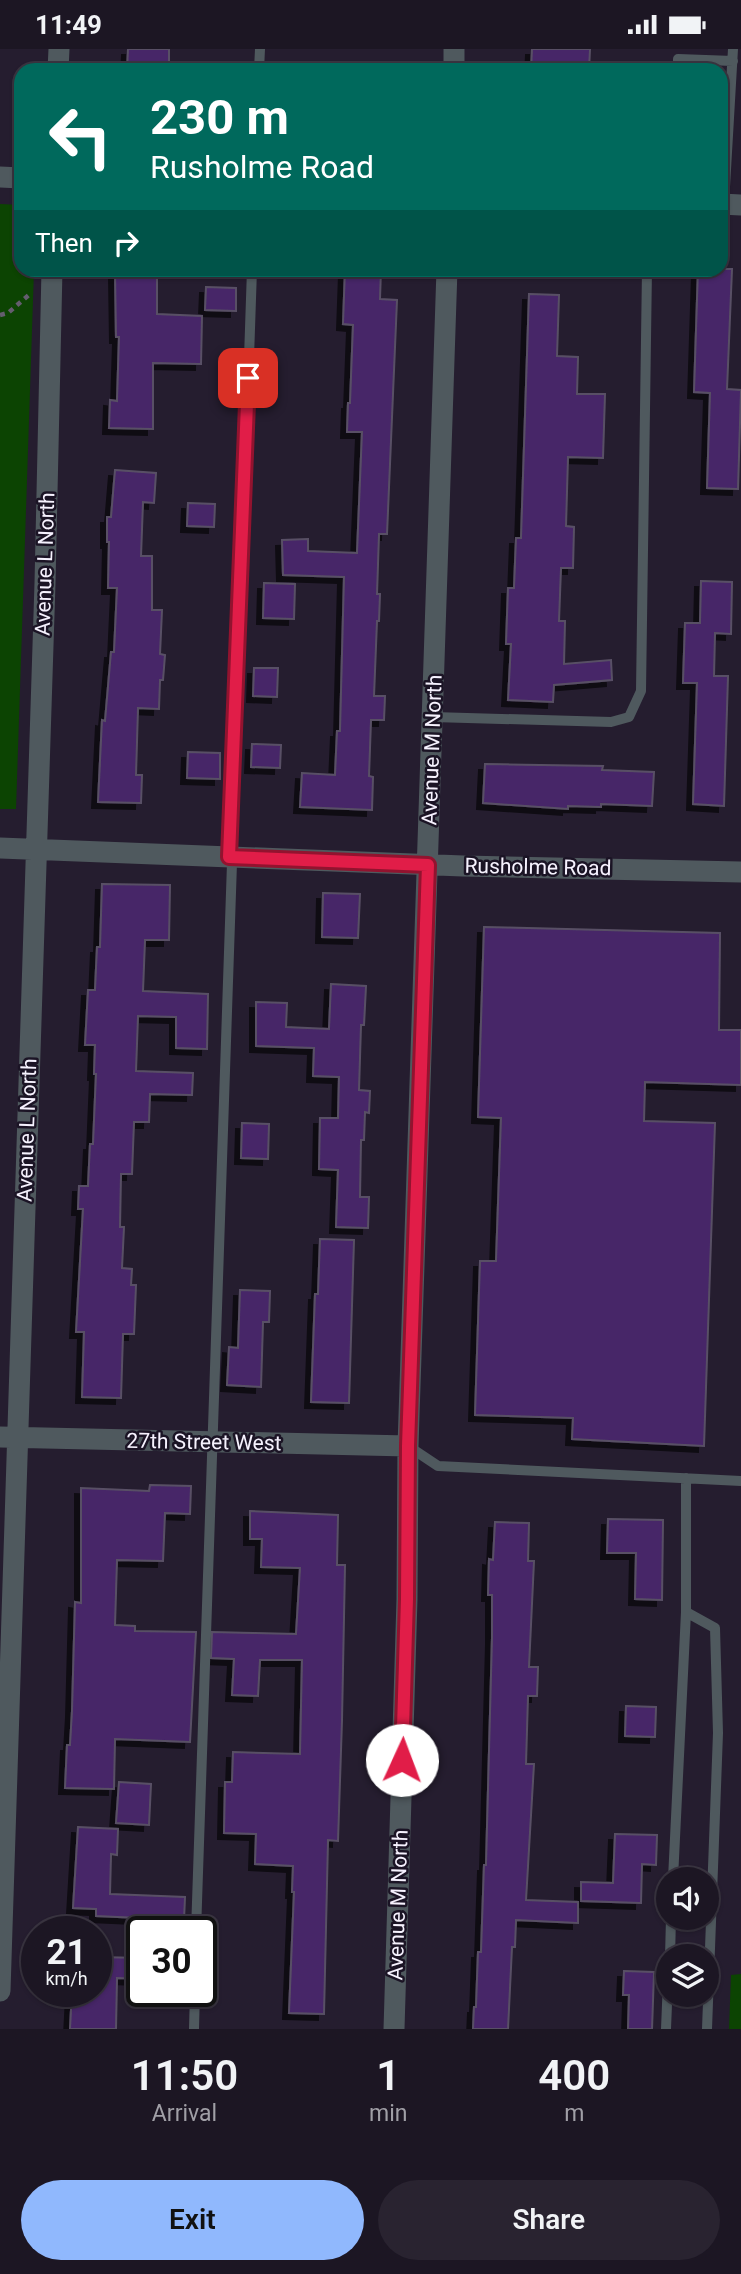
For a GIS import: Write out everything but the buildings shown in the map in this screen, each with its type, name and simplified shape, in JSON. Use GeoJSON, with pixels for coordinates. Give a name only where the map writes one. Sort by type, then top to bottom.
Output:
{"type":"FeatureCollection","features":[{"type":"Feature","properties":{"kind":"street","name":"Avenue L North"},"geometry":{"type":"LineString","coordinates":[[0,1991],[8,1437],[36,849],[52,277]]}},
{"type":"Feature","properties":{"kind":"street","name":"Avenue M North"},"geometry":{"type":"LineString","coordinates":[[394,2029],[407,1599],[408,1446],[447,277]]}},
{"type":"Feature","properties":{"kind":"street","name":"Rusholme Road"},"geometry":{"type":"LineString","coordinates":[[0,848],[428,865],[741,872]]}},
{"type":"Feature","properties":{"kind":"street","name":"27th Street West"},"geometry":{"type":"LineString","coordinates":[[8,1437],[408,1446]]}},
{"type":"Feature","properties":{"kind":"lane"},"geometry":{"type":"LineString","coordinates":[[678,63],[678,59],[733,55],[729,204]]}},
{"type":"Feature","properties":{"kind":"lane"},"geometry":{"type":"LineString","coordinates":[[196,1916],[209,1443],[252,277]]}},
{"type":"Feature","properties":{"kind":"lane"},"geometry":{"type":"LineString","coordinates":[[433,717],[611,722],[629,717],[641,691],[647,277]]}},
{"type":"Feature","properties":{"kind":"lane"},"geometry":{"type":"LineString","coordinates":[[408,1446],[438,1466],[741,1481]]}},
{"type":"Feature","properties":{"kind":"lane"},"geometry":{"type":"LineString","coordinates":[[674,1867],[686,1612],[686,1478]]}},
{"type":"Feature","properties":{"kind":"lane"},"geometry":{"type":"LineString","coordinates":[[686,1612],[715,1628],[718,1733],[707,2029]]}},
{"type":"Feature","properties":{"kind":"lane"},"geometry":{"type":"LineString","coordinates":[[194,2029],[195,2007]]}},
{"type":"Feature","properties":{"kind":"lane"},"geometry":{"type":"LineString","coordinates":[[666,2029],[667,2007]]}},
{"type":"Feature","properties":{"kind":"path"},"geometry":{"type":"LineString","coordinates":[[0,315],[8,313],[33,291]]}},
{"type":"Feature","properties":{"kind":"green space"},"geometry":{"type":"Polygon","coordinates":[[[0,204],[14,205],[14,277],[34,277],[16,809],[0,809],[0,204]]]}},
{"type":"Feature","properties":{"kind":"green space"},"geometry":{"type":"Polygon","coordinates":[[[741,1974],[741,2029],[729,2029],[731,1975],[741,1974]]]}},
{"type":"Feature","properties":{"kind":"route"},"geometry":{"type":"LineString","coordinates":[[248,378],[229,857],[428,865],[408,1446],[402,1760]]}}]}
